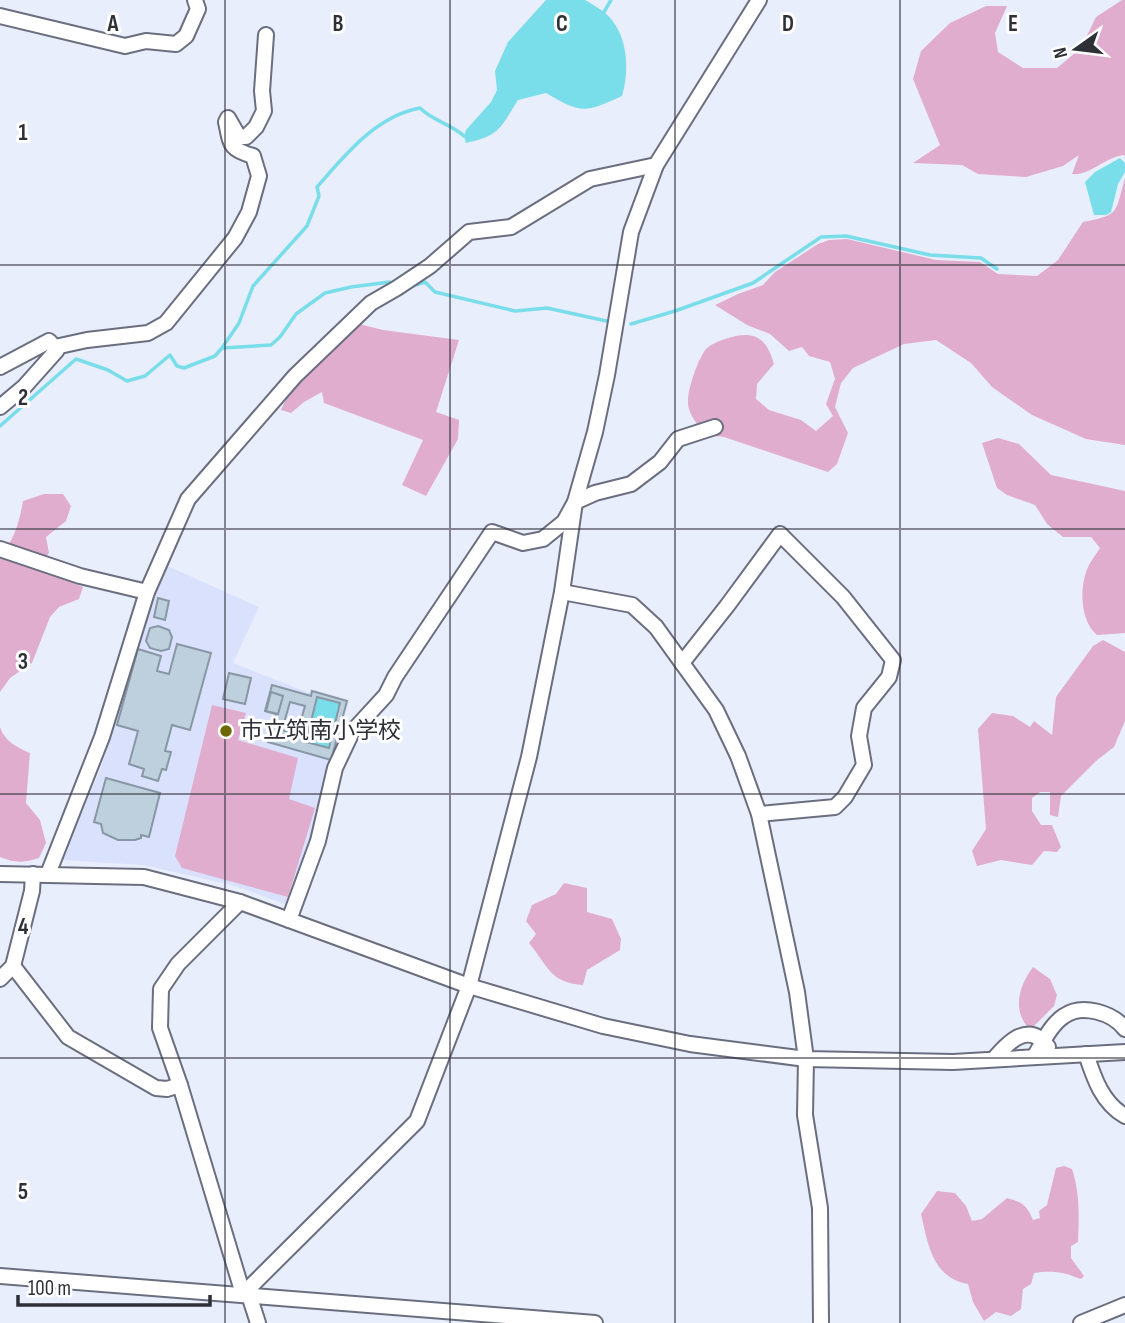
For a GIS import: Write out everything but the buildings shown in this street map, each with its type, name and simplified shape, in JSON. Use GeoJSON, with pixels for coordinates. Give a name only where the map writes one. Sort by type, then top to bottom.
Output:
{"type":"FeatureCollection","features":[{"type":"Feature","properties":{"kind":"street"},"geometry":{"type":"LineString","coordinates":[[0,16],[125,46],[146,41],[176,44],[186,36],[198,9],[195,0]]}},
{"type":"Feature","properties":{"kind":"street"},"geometry":{"type":"LineString","coordinates":[[246,1294],[417,1121],[469,986],[529,757],[562,592],[575,502],[595,432],[607,375],[631,232],[656,165],[760,0]]}},
{"type":"Feature","properties":{"kind":"street"},"geometry":{"type":"LineString","coordinates":[[55,347],[87,340],[148,333],[166,323],[235,238],[248,212],[259,176],[253,156],[237,152],[231,145],[226,122],[228,118],[239,136],[246,137],[256,127],[264,111],[262,91],[266,35]]}},
{"type":"Feature","properties":{"kind":"street"},"geometry":{"type":"LineString","coordinates":[[0,979],[13,966],[32,891],[102,737],[147,592],[187,499],[295,376],[371,303],[429,266],[469,232],[511,227],[590,179],[656,165]]}},
{"type":"Feature","properties":{"kind":"street"},"geometry":{"type":"LineString","coordinates":[[0,367],[50,341],[57,350],[24,387],[0,407]]}},
{"type":"Feature","properties":{"kind":"street"},"geometry":{"type":"LineString","coordinates":[[289,920],[318,842],[335,768],[352,732],[386,695],[395,677],[492,532],[523,543],[543,539],[564,522],[575,502],[595,492],[631,484],[660,462],[678,439],[715,427]]}},
{"type":"Feature","properties":{"kind":"street"},"geometry":{"type":"LineString","coordinates":[[682,663],[780,534],[843,597],[893,660],[889,677],[864,708],[859,736],[864,765],[845,797],[835,807],[760,814]]}},
{"type":"Feature","properties":{"kind":"street"},"geometry":{"type":"LineString","coordinates":[[0,549],[80,576],[147,592]]}},
{"type":"Feature","properties":{"kind":"street"},"geometry":{"type":"LineString","coordinates":[[562,592],[632,605],[656,627],[716,710],[738,756],[760,814],[797,992],[806,1059],[805,1115],[820,1208],[821,1323]]}},
{"type":"Feature","properties":{"kind":"street"},"geometry":{"type":"LineString","coordinates":[[0,874],[144,877],[240,902],[469,986],[603,1026],[701,1046],[806,1059],[953,1062],[1125,1052]]}},
{"type":"Feature","properties":{"kind":"street"},"geometry":{"type":"LineString","coordinates":[[240,902],[178,964],[161,989],[160,1028],[246,1294],[258,1323]]}},
{"type":"Feature","properties":{"kind":"street"},"geometry":{"type":"LineString","coordinates":[[13,966],[68,1037],[156,1088],[167,1089],[180,1085]]}},
{"type":"Feature","properties":{"kind":"street"},"geometry":{"type":"LineString","coordinates":[[1034,1057],[1064,1015],[1076,1011],[1091,1011],[1114,1018],[1125,1029]]}},
{"type":"Feature","properties":{"kind":"street"},"geometry":{"type":"LineString","coordinates":[[994,1059],[1011,1040],[1031,1035],[1043,1041],[1054,1056]]}},
{"type":"Feature","properties":{"kind":"street"},"geometry":{"type":"LineString","coordinates":[[1086,1054],[1096,1084],[1125,1116]]}},
{"type":"Feature","properties":{"kind":"street"},"geometry":{"type":"LineString","coordinates":[[0,1276],[595,1323]]}},
{"type":"Feature","properties":{"kind":"street"},"geometry":{"type":"LineString","coordinates":[[1081,1323],[1125,1305]]}},
{"type":"Feature","properties":{"kind":"shaded area"},"geometry":{"type":"Polygon","coordinates":[[[1125,0],[1125,157],[1117,156],[1085,172],[1072,174],[1079,155],[1063,166],[1026,177],[978,174],[962,165],[913,163],[940,145],[913,79],[921,51],[950,23],[986,6],[1007,6],[995,33],[998,52],[1023,68],[1057,68],[1081,48],[1096,17],[1125,0]]]}},
{"type":"Feature","properties":{"kind":"shaded area"},"geometry":{"type":"Polygon","coordinates":[[[1125,178],[1125,445],[1086,439],[1032,415],[992,387],[971,363],[936,340],[904,344],[853,368],[841,383],[835,407],[848,433],[837,464],[828,472],[724,437],[705,435],[691,414],[688,395],[697,366],[708,347],[735,336],[750,335],[757,337],[767,347],[774,364],[757,384],[756,399],[769,410],[801,420],[816,431],[833,416],[826,404],[835,379],[830,362],[809,356],[802,347],[789,351],[770,334],[747,325],[715,305],[763,285],[775,272],[818,244],[847,239],[936,260],[980,262],[998,274],[1037,276],[1058,260],[1083,222],[1104,217],[1114,210],[1125,178]]]}},
{"type":"Feature","properties":{"kind":"shaded area"},"geometry":{"type":"Polygon","coordinates":[[[359,324],[383,330],[459,340],[436,412],[459,420],[458,439],[426,496],[402,485],[423,440],[324,403],[322,392],[291,413],[281,410],[295,386],[359,324]]]}},
{"type":"Feature","properties":{"kind":"shaded area"},"geometry":{"type":"Polygon","coordinates":[[[998,438],[1019,444],[1051,475],[1125,491],[1125,633],[1097,635],[1091,629],[1084,613],[1082,594],[1085,575],[1100,548],[1091,537],[1063,537],[1047,524],[1035,505],[1007,495],[997,488],[982,443],[998,438]]]}},
{"type":"Feature","properties":{"kind":"shaded area"},"geometry":{"type":"Polygon","coordinates":[[[44,494],[63,494],[71,506],[66,521],[46,537],[49,553],[37,568],[83,587],[79,599],[59,607],[50,617],[32,663],[10,678],[0,692],[0,554],[13,537],[23,501],[44,494]]]}},
{"type":"Feature","properties":{"kind":"shaded area","name":"市立筑南小学校"},"geometry":{"type":"Polygon","coordinates":[[[163,564],[259,607],[233,663],[309,693],[311,689],[349,700],[309,857],[290,906],[232,885],[143,865],[61,860],[101,768],[163,564]]]}},
{"type":"Feature","properties":{"kind":"shaded area"},"geometry":{"type":"Polygon","coordinates":[[[1103,640],[1125,652],[1125,721],[1114,747],[1061,796],[1058,817],[1050,815],[1050,792],[1040,792],[1032,798],[1032,811],[1041,825],[1052,825],[1061,847],[1057,852],[1044,851],[1032,865],[1001,860],[977,866],[972,851],[986,829],[978,729],[992,713],[1013,716],[1030,727],[1034,721],[1052,735],[1056,697],[1093,646],[1103,640]]]}},
{"type":"Feature","properties":{"kind":"shaded area"},"geometry":{"type":"Polygon","coordinates":[[[212,705],[246,713],[238,740],[298,758],[289,799],[315,808],[288,897],[182,868],[175,856],[212,705]]]}},
{"type":"Feature","properties":{"kind":"shaded area"},"geometry":{"type":"Polygon","coordinates":[[[0,727],[8,740],[30,753],[26,803],[40,820],[46,843],[39,858],[34,860],[15,861],[0,857],[0,727]]]}},
{"type":"Feature","properties":{"kind":"shaded area"},"geometry":{"type":"Polygon","coordinates":[[[564,883],[587,888],[587,912],[612,919],[621,939],[620,950],[587,970],[583,985],[572,984],[556,977],[529,943],[536,934],[526,921],[532,905],[556,894],[564,883]]]}},
{"type":"Feature","properties":{"kind":"shaded area"},"geometry":{"type":"Polygon","coordinates":[[[1033,967],[1050,979],[1057,995],[1054,1006],[1030,1030],[1021,1015],[1019,999],[1033,967]]]}},
{"type":"Feature","properties":{"kind":"shaded area"},"geometry":{"type":"Polygon","coordinates":[[[1064,1166],[1072,1169],[1078,1205],[1078,1242],[1071,1246],[1071,1258],[1084,1276],[1081,1279],[1058,1272],[1034,1273],[1031,1284],[1023,1289],[1021,1309],[1011,1316],[996,1312],[984,1321],[973,1302],[968,1284],[947,1275],[934,1258],[921,1214],[937,1191],[955,1193],[966,1206],[972,1221],[982,1219],[1007,1198],[1023,1205],[1033,1220],[1040,1218],[1039,1211],[1047,1205],[1056,1168],[1064,1166]]]}},
{"type":"Feature","properties":{"kind":"water"},"geometry":{"type":"Polygon","coordinates":[[[546,0],[586,1],[608,15],[621,35],[624,47],[626,72],[622,96],[599,106],[583,109],[568,105],[546,93],[518,100],[498,129],[486,137],[466,143],[466,130],[491,102],[497,90],[495,71],[508,42],[546,0]]]}},
{"type":"Feature","properties":{"kind":"water"},"geometry":{"type":"Polygon","coordinates":[[[1120,158],[1125,163],[1125,172],[1118,184],[1111,212],[1094,215],[1085,182],[1095,172],[1120,158]]]}},
{"type":"Feature","properties":{"kind":"water"},"geometry":{"type":"Polygon","coordinates":[[[317,697],[340,703],[329,748],[306,742],[317,697]]]}},
{"type":"Feature","properties":{"kind":"waterway"},"geometry":{"type":"LineString","coordinates":[[604,12],[611,0]]}},
{"type":"Feature","properties":{"kind":"waterway"},"geometry":{"type":"LineString","coordinates":[[0,426],[76,359],[108,370],[127,381],[145,376],[170,355],[177,366],[184,368],[215,356],[239,323],[253,286],[307,226],[319,196],[317,187],[362,138],[389,119],[420,108],[464,136]]}},
{"type":"Feature","properties":{"kind":"waterway"},"geometry":{"type":"LineString","coordinates":[[631,324],[753,283],[821,237],[846,236],[930,255],[981,258],[997,269]]}},
{"type":"Feature","properties":{"kind":"waterway"},"geometry":{"type":"LineString","coordinates":[[223,348],[271,345],[296,314],[325,293],[390,282]]}},
{"type":"Feature","properties":{"kind":"waterway"},"geometry":{"type":"LineString","coordinates":[[409,287],[425,282],[435,292],[515,311],[547,308],[611,322]]}},
{"type":"Feature","properties":{"kind":"place","name":"市立筑南小学校"},"geometry":{"type":"Point","coordinates":[226,731]}}]}
